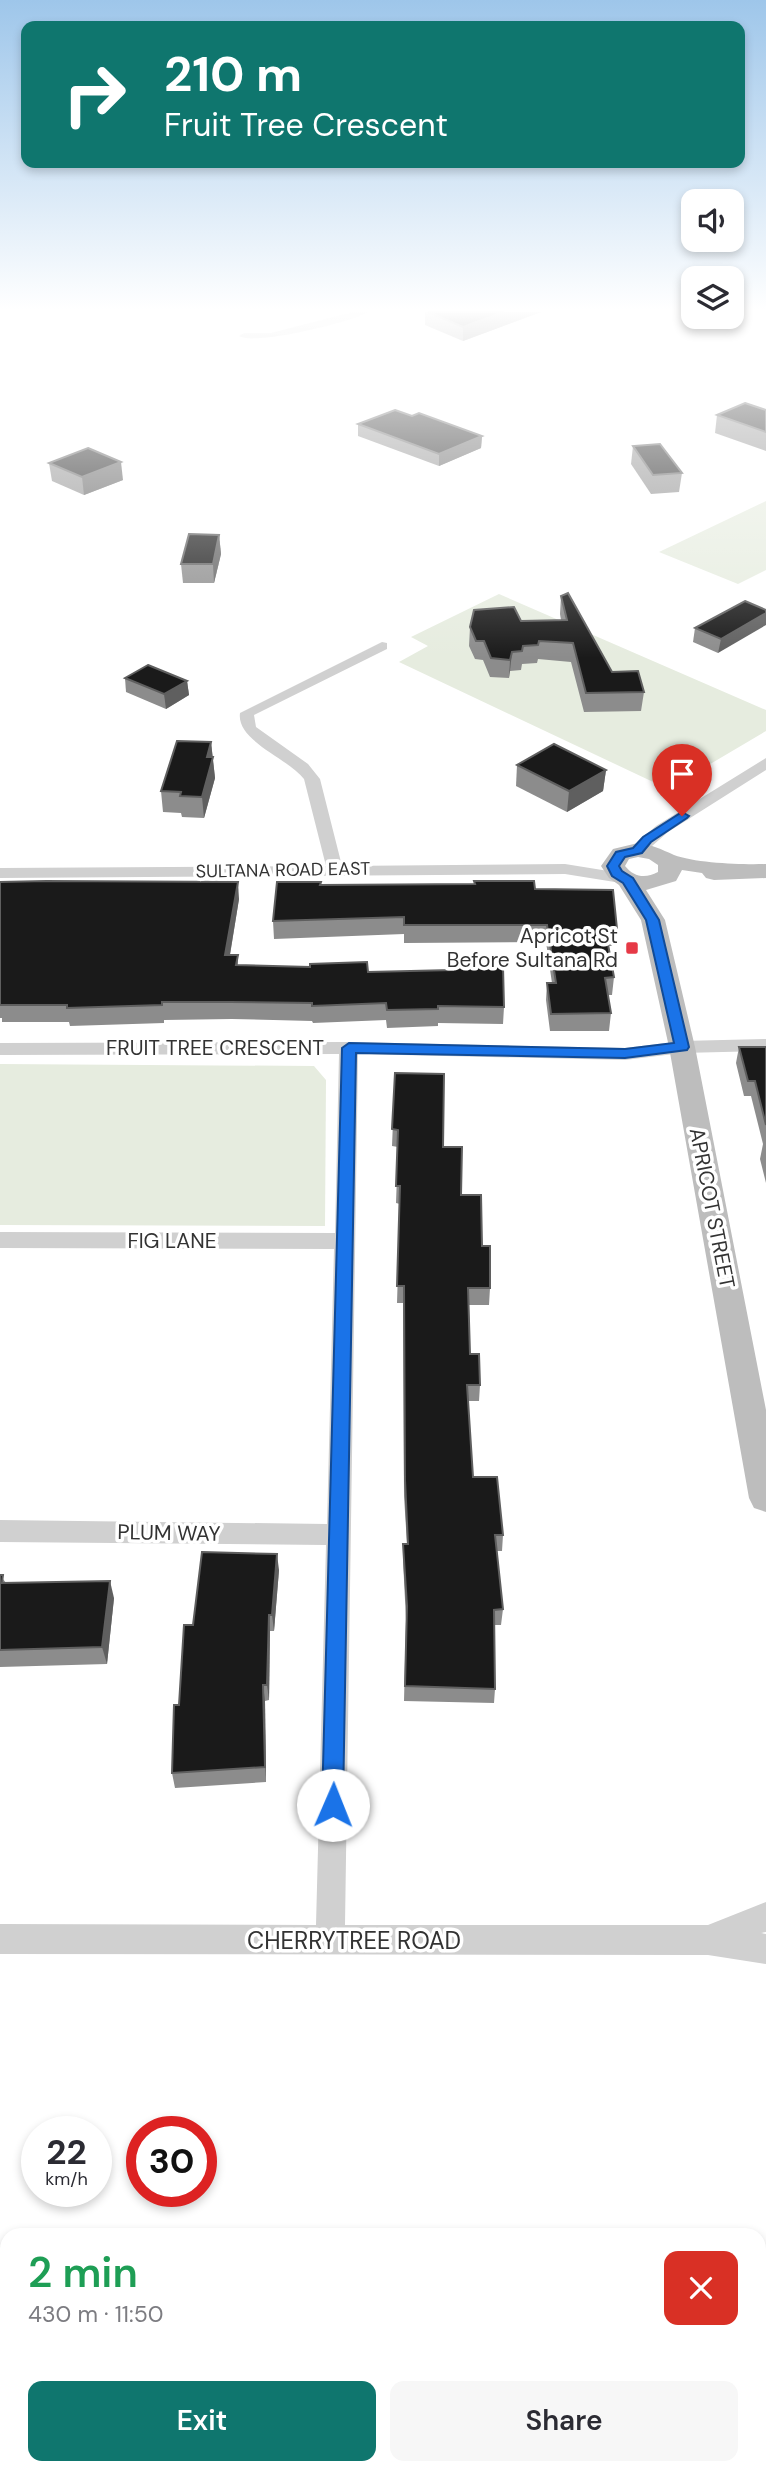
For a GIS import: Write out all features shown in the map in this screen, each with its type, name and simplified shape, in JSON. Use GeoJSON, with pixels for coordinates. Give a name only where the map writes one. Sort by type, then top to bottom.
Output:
{"type":"FeatureCollection","features":[{"type":"Feature","properties":{"kind":"street"},"geometry":{"type":"LineString","coordinates":[[335,869],[312,779],[303,767],[250,730],[246,722],[247,713],[382,646]]}},
{"type":"Feature","properties":{"kind":"street"},"geometry":{"type":"LineString","coordinates":[[665,869],[650,883],[622,872],[621,854],[638,850],[662,829],[766,763]]}},
{"type":"Feature","properties":{"kind":"street"},"geometry":{"type":"LineString","coordinates":[[662,829],[665,869]]}},
{"type":"Feature","properties":{"kind":"street"},"geometry":{"type":"LineString","coordinates":[[638,850],[665,869],[766,871]]}},
{"type":"Feature","properties":{"kind":"street","name":"SULTANA ROAD EAST"},"geometry":{"type":"LineString","coordinates":[[0,873],[335,869],[565,869],[622,872]]}},
{"type":"Feature","properties":{"kind":"street","name":"APRICOT STREET"},"geometry":{"type":"LineString","coordinates":[[653,920],[665,869]]}},
{"type":"Feature","properties":{"kind":"street","name":"APRICOT STREET"},"geometry":{"type":"LineString","coordinates":[[622,872],[653,920],[682,1047],[766,1498]]}},
{"type":"Feature","properties":{"kind":"street","name":"FRUIT TREE CRESCENT"},"geometry":{"type":"LineString","coordinates":[[0,1049],[349,1048],[625,1054],[682,1047],[766,1045]]}},
{"type":"Feature","properties":{"kind":"street"},"geometry":{"type":"LineString","coordinates":[[330,1940],[349,1048]]}},
{"type":"Feature","properties":{"kind":"street","name":"FIG LANE"},"geometry":{"type":"LineString","coordinates":[[0,1240],[345,1241]]}},
{"type":"Feature","properties":{"kind":"street","name":"PLUM WAY"},"geometry":{"type":"LineString","coordinates":[[0,1531],[339,1535]]}},
{"type":"Feature","properties":{"kind":"street","name":"CHERRYTREE ROAD"},"geometry":{"type":"LineString","coordinates":[[708,1940],[766,1917]]}},
{"type":"Feature","properties":{"kind":"street","name":"CHERRYTREE ROAD"},"geometry":{"type":"LineString","coordinates":[[0,1939],[708,1940],[766,1950]]}},
{"type":"Feature","properties":{"kind":"shaded area"},"geometry":{"type":"Polygon","coordinates":[[[766,501],[766,570],[738,584],[659,552],[766,501]]]}},
{"type":"Feature","properties":{"kind":"shaded area"},"geometry":{"type":"Polygon","coordinates":[[[499,594],[766,710],[766,731],[668,789],[399,662],[428,646],[411,637],[499,594]]]}},
{"type":"Feature","properties":{"kind":"shaded area"},"geometry":{"type":"Polygon","coordinates":[[[0,1064],[314,1066],[326,1080],[325,1226],[0,1225],[0,1064]]]}},
{"type":"Feature","properties":{"kind":"building"},"geometry":{"type":"Polygon","coordinates":[[[367,427],[458,427],[482,436],[439,454],[367,427]]]}},
{"type":"Feature","properties":{"kind":"building"},"geometry":{"type":"Polygon","coordinates":[[[660,444],[682,473],[653,475],[633,446],[660,444]]]}},
{"type":"Feature","properties":{"kind":"building"},"geometry":{"type":"Polygon","coordinates":[[[88,448],[121,462],[82,477],[49,463],[88,448]]]}},
{"type":"Feature","properties":{"kind":"building"},"geometry":{"type":"Polygon","coordinates":[[[189,534],[219,535],[213,564],[181,564],[189,534]]]}},
{"type":"Feature","properties":{"kind":"building"},"geometry":{"type":"Polygon","coordinates":[[[568,593],[612,672],[638,671],[644,692],[586,693],[573,643],[539,641],[538,645],[523,646],[522,651],[512,652],[510,660],[491,658],[484,641],[476,641],[470,627],[474,610],[514,607],[521,621],[567,620],[561,596],[568,593]]]}},
{"type":"Feature","properties":{"kind":"building"},"geometry":{"type":"Polygon","coordinates":[[[745,601],[766,610],[766,613],[721,639],[695,628],[745,601]]]}},
{"type":"Feature","properties":{"kind":"building"},"geometry":{"type":"Polygon","coordinates":[[[148,665],[187,681],[164,694],[125,678],[148,665]]]}},
{"type":"Feature","properties":{"kind":"building"},"geometry":{"type":"Polygon","coordinates":[[[177,741],[211,742],[207,757],[213,757],[202,797],[180,796],[181,792],[161,791],[177,741]]]}},
{"type":"Feature","properties":{"kind":"building"},"geometry":{"type":"Polygon","coordinates":[[[554,744],[606,770],[569,791],[517,765],[554,744]]]}},
{"type":"Feature","properties":{"kind":"building"},"geometry":{"type":"Polygon","coordinates":[[[474,881],[534,881],[535,889],[613,890],[617,929],[605,928],[614,977],[605,978],[611,1013],[551,1014],[547,983],[556,983],[547,925],[404,925],[404,917],[273,921],[277,882],[321,882],[320,885],[475,884],[474,881]]]}},
{"type":"Feature","properties":{"kind":"building"},"geometry":{"type":"Polygon","coordinates":[[[0,882],[238,882],[225,955],[238,955],[236,965],[310,967],[310,964],[367,962],[368,972],[453,970],[453,966],[503,967],[504,1007],[438,1006],[438,1009],[387,1010],[386,1003],[312,1006],[312,1003],[230,1002],[162,1002],[162,1005],[67,1008],[67,1005],[0,1005],[0,882]]]}},
{"type":"Feature","properties":{"kind":"building"},"geometry":{"type":"Polygon","coordinates":[[[739,1047],[766,1047],[766,1125],[755,1081],[748,1081],[739,1047]]]}},
{"type":"Feature","properties":{"kind":"building"},"geometry":{"type":"Polygon","coordinates":[[[395,1073],[444,1074],[443,1147],[462,1147],[461,1195],[481,1195],[482,1246],[490,1246],[490,1288],[468,1288],[470,1354],[479,1354],[480,1385],[467,1385],[473,1477],[497,1477],[503,1535],[495,1535],[503,1609],[494,1610],[495,1689],[405,1686],[407,1606],[403,1544],[408,1544],[404,1286],[397,1286],[400,1186],[396,1186],[398,1130],[392,1129],[395,1073]]]}},
{"type":"Feature","properties":{"kind":"building"},"geometry":{"type":"Polygon","coordinates":[[[202,1552],[277,1554],[272,1615],[269,1615],[267,1685],[263,1685],[265,1767],[172,1773],[174,1705],[179,1705],[184,1625],[193,1625],[202,1552]]]}},
{"type":"Feature","properties":{"kind":"building"},"geometry":{"type":"Polygon","coordinates":[[[0,1575],[3,1575],[2,1583],[110,1581],[102,1647],[0,1650],[0,1575]]]}},
{"type":"Feature","properties":{"kind":"place","name":"Apricot St Before Sultana Rd"},"geometry":{"type":"Point","coordinates":[632,948]}},
{"type":"Feature","properties":{"kind":"route"},"geometry":{"type":"LineString","coordinates":[[333,1805],[349,1048],[625,1054],[682,1047],[653,920],[628,881],[616,874],[613,866],[615,858],[628,851],[638,850],[647,840],[682,816]]}}]}
